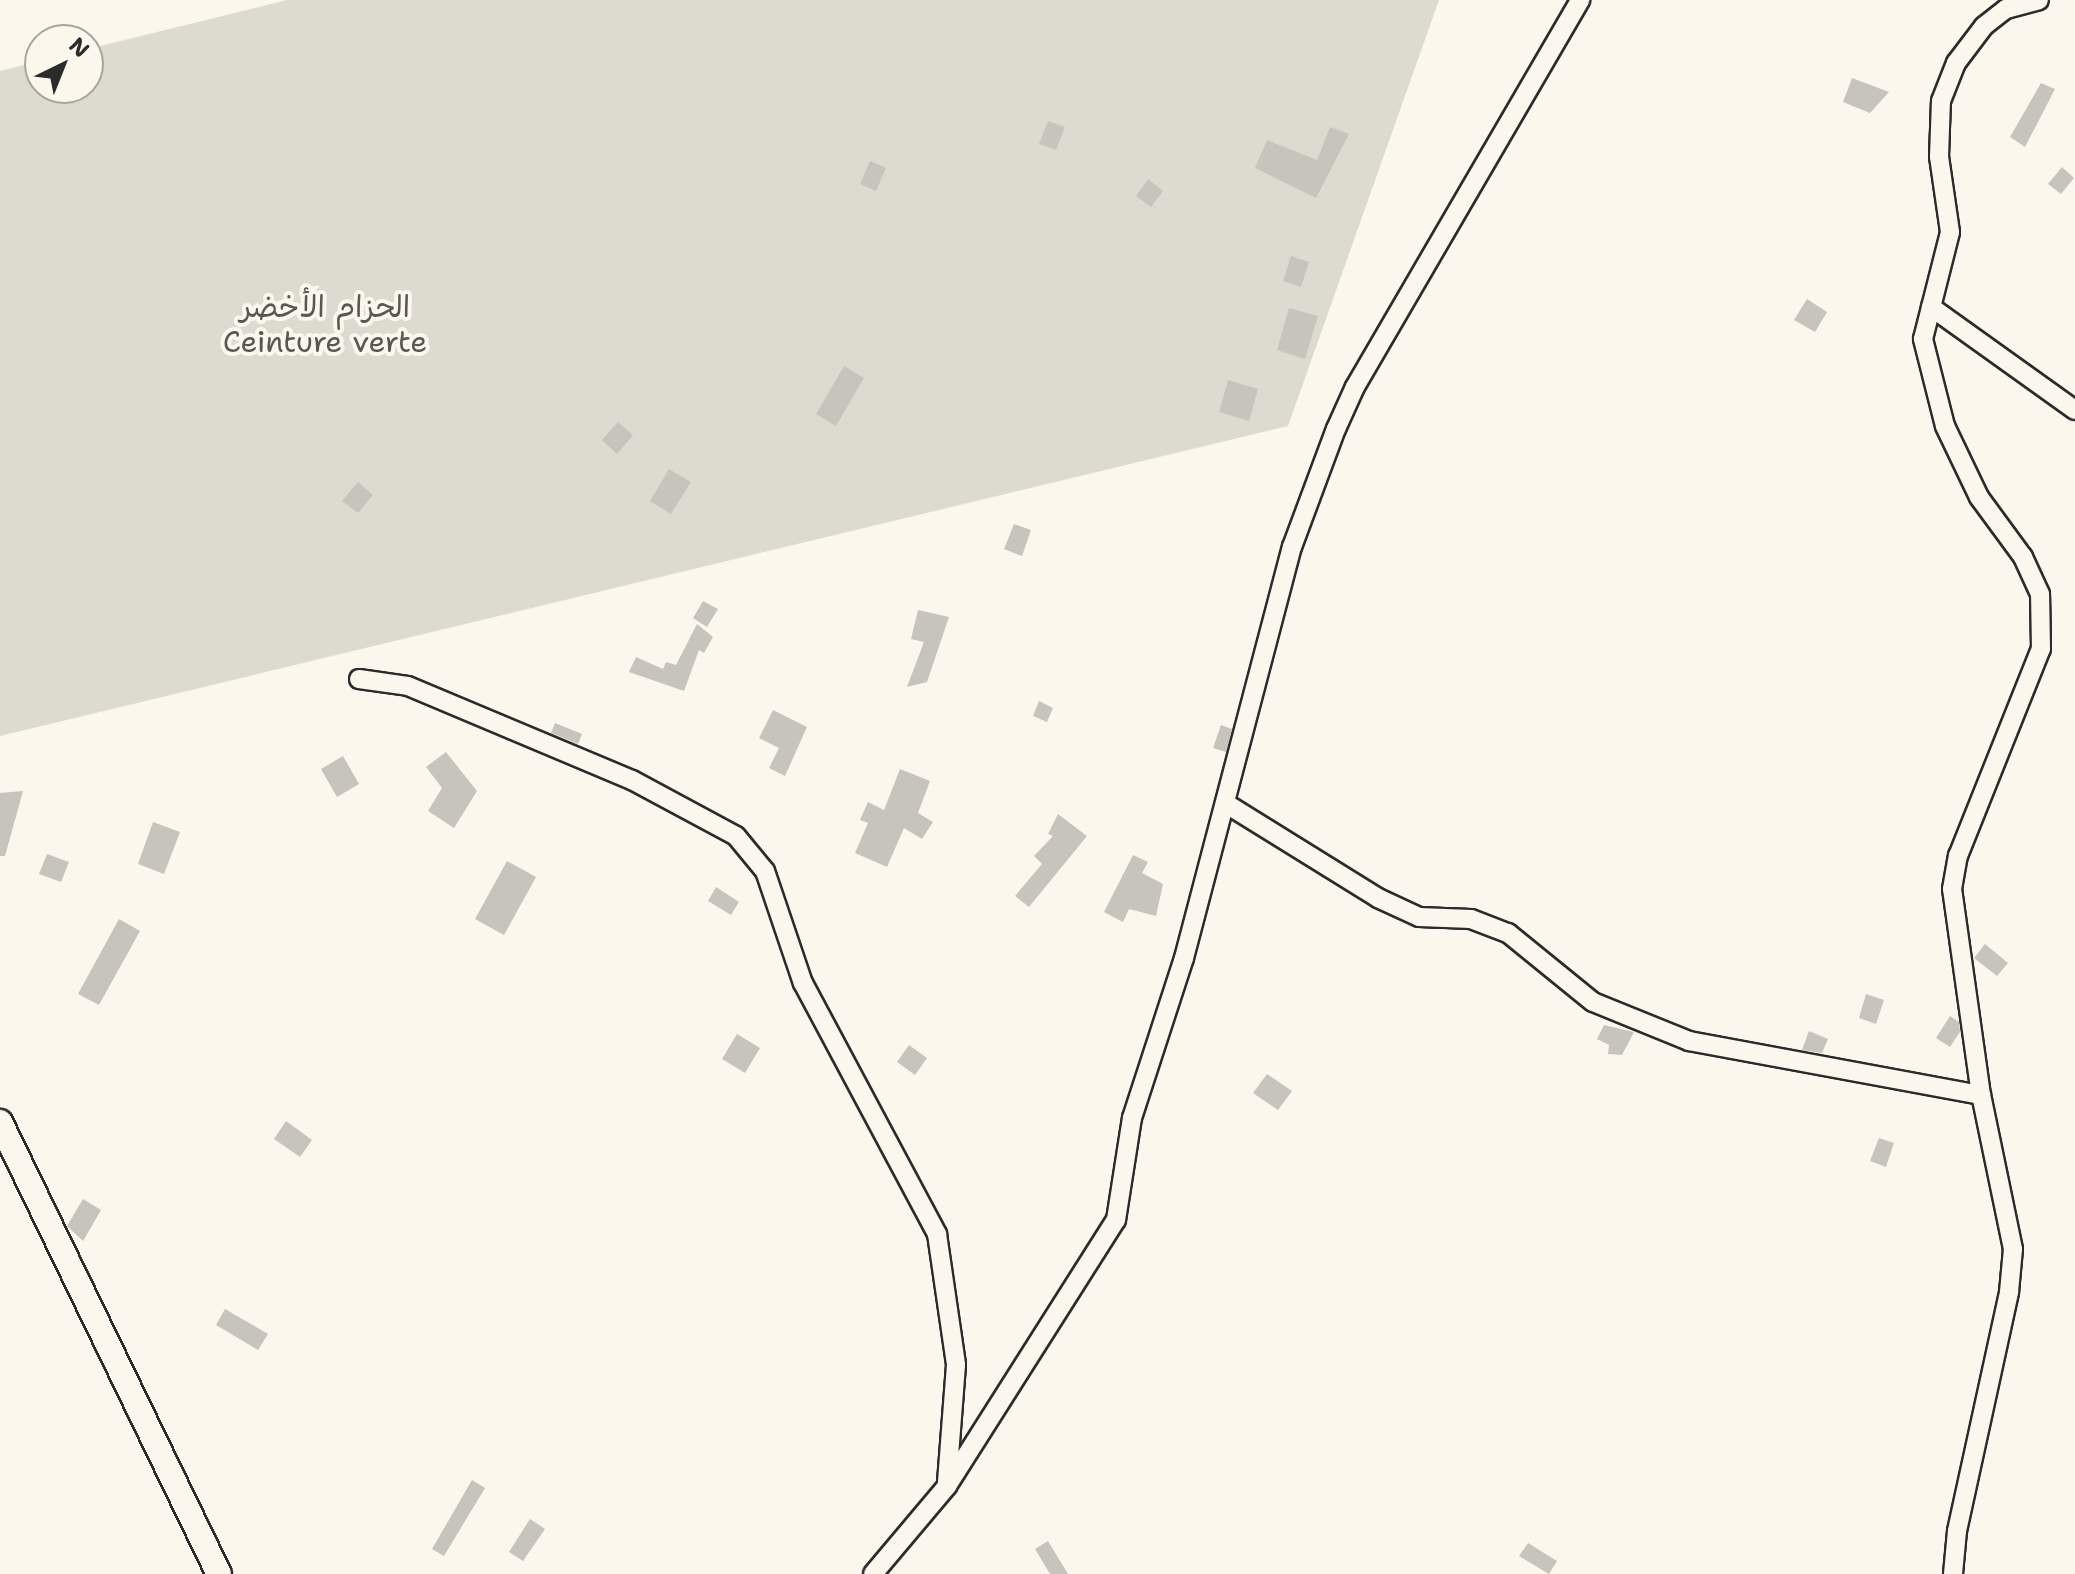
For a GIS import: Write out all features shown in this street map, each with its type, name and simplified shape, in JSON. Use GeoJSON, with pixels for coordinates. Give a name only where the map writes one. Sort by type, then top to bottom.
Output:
{"type":"FeatureCollection","features":[{"type":"Feature","properties":{"kind":"street"},"geometry":{"type":"LineString","coordinates":[[873,1574],[947,1486],[1116,1220],[1132,1118],[1184,958],[1292,547],[1336,429],[1355,387],[1580,0]]}},
{"type":"Feature","properties":{"kind":"street"},"geometry":{"type":"LineString","coordinates":[[1953,1574],[1957,1531],[2009,1292],[2013,1249],[1981,1095],[1952,889],[1958,856],[2041,649],[2040,594],[2023,557],[1979,497],[1945,426],[1923,339],[1950,232],[1939,157],[1941,101],[1956,63],[1984,26],[2006,9],[2039,0]]}},
{"type":"Feature","properties":{"kind":"street"},"geometry":{"type":"LineString","coordinates":[[1931,307],[2075,410]]}},
{"type":"Feature","properties":{"kind":"street"},"geometry":{"type":"LineString","coordinates":[[359,679],[408,686],[632,780],[736,836],[765,871],[803,983],[937,1234],[956,1365],[947,1486]]}},
{"type":"Feature","properties":{"kind":"street"},"geometry":{"type":"LineString","coordinates":[[1225,803],[1378,898],[1419,917],[1471,919],[1508,933],[1593,1002],[1689,1041],[1981,1095]]}},
{"type":"Feature","properties":{"kind":"street"},"geometry":{"type":"LineString","coordinates":[[0,1122],[219,1574]]}},
{"type":"Feature","properties":{"kind":"green space","name":"الحزام الأخضر Ceinture verte"},"geometry":{"type":"Polygon","coordinates":[[[287,0],[1439,0],[1288,426],[0,736],[0,71],[24,65],[24,104],[104,104],[104,45],[287,0]]]}},
{"type":"Feature","properties":{"kind":"building"},"geometry":{"type":"Polygon","coordinates":[[[1852,78],[1889,92],[1870,113],[1843,102],[1852,78]]]}},
{"type":"Feature","properties":{"kind":"building"},"geometry":{"type":"Polygon","coordinates":[[[2041,83],[2055,89],[2025,147],[2010,137],[2041,83]]]}},
{"type":"Feature","properties":{"kind":"building"},"geometry":{"type":"Polygon","coordinates":[[[1048,121],[1065,127],[1056,150],[1039,144],[1048,121]]]}},
{"type":"Feature","properties":{"kind":"building"},"geometry":{"type":"Polygon","coordinates":[[[1330,127],[1349,134],[1316,198],[1255,168],[1267,140],[1317,160],[1330,127]]]}},
{"type":"Feature","properties":{"kind":"building"},"geometry":{"type":"Polygon","coordinates":[[[870,161],[886,168],[876,191],[860,184],[870,161]]]}},
{"type":"Feature","properties":{"kind":"building"},"geometry":{"type":"Polygon","coordinates":[[[2062,167],[2074,178],[2061,194],[2048,184],[2062,167]]]}},
{"type":"Feature","properties":{"kind":"building"},"geometry":{"type":"Polygon","coordinates":[[[1148,179],[1163,191],[1151,207],[1136,196],[1148,179]]]}},
{"type":"Feature","properties":{"kind":"building"},"geometry":{"type":"Polygon","coordinates":[[[1291,256],[1309,262],[1301,287],[1283,281],[1291,256]]]}},
{"type":"Feature","properties":{"kind":"building"},"geometry":{"type":"Polygon","coordinates":[[[1807,299],[1827,312],[1815,332],[1794,320],[1807,299]]]}},
{"type":"Feature","properties":{"kind":"building"},"geometry":{"type":"Polygon","coordinates":[[[1289,308],[1318,316],[1305,359],[1277,350],[1289,308]]]}},
{"type":"Feature","properties":{"kind":"building"},"geometry":{"type":"Polygon","coordinates":[[[844,366],[864,378],[836,426],[816,414],[844,366]]]}},
{"type":"Feature","properties":{"kind":"building"},"geometry":{"type":"Polygon","coordinates":[[[1228,380],[1258,389],[1249,421],[1219,412],[1228,380]]]}},
{"type":"Feature","properties":{"kind":"building"},"geometry":{"type":"Polygon","coordinates":[[[618,422],[633,435],[617,454],[602,440],[618,422]]]}},
{"type":"Feature","properties":{"kind":"building"},"geometry":{"type":"Polygon","coordinates":[[[669,469],[691,482],[671,514],[650,501],[669,469]]]}},
{"type":"Feature","properties":{"kind":"building"},"geometry":{"type":"Polygon","coordinates":[[[358,482],[373,495],[358,513],[342,501],[358,482]]]}},
{"type":"Feature","properties":{"kind":"building"},"geometry":{"type":"Polygon","coordinates":[[[1014,524],[1031,530],[1022,556],[1004,549],[1014,524]]]}},
{"type":"Feature","properties":{"kind":"building"},"geometry":{"type":"Polygon","coordinates":[[[703,601],[718,609],[707,627],[693,618],[703,601]]]}},
{"type":"Feature","properties":{"kind":"building"},"geometry":{"type":"Polygon","coordinates":[[[918,610],[949,617],[927,682],[907,687],[924,642],[911,639],[918,610]]]}},
{"type":"Feature","properties":{"kind":"building"},"geometry":{"type":"Polygon","coordinates":[[[697,624],[713,637],[704,653],[699,650],[684,691],[629,672],[636,657],[663,669],[666,662],[676,665],[697,624]]]}},
{"type":"Feature","properties":{"kind":"building"},"geometry":{"type":"Polygon","coordinates":[[[1039,701],[1053,708],[1047,722],[1033,716],[1039,701]]]}},
{"type":"Feature","properties":{"kind":"building"},"geometry":{"type":"Polygon","coordinates":[[[773,710],[807,727],[785,776],[769,768],[779,748],[759,738],[773,710]]]}},
{"type":"Feature","properties":{"kind":"building"},"geometry":{"type":"Polygon","coordinates":[[[555,723],[582,734],[578,744],[551,733],[555,723]]]}},
{"type":"Feature","properties":{"kind":"building"},"geometry":{"type":"Polygon","coordinates":[[[1221,725],[1232,729],[1226,752],[1213,748],[1221,725]]]}},
{"type":"Feature","properties":{"kind":"building"},"geometry":{"type":"Polygon","coordinates":[[[446,752],[477,791],[454,828],[428,811],[442,788],[426,767],[446,752]]]}},
{"type":"Feature","properties":{"kind":"building"},"geometry":{"type":"Polygon","coordinates":[[[343,756],[359,784],[337,797],[321,769],[343,756]]]}},
{"type":"Feature","properties":{"kind":"building"},"geometry":{"type":"Polygon","coordinates":[[[900,769],[930,781],[918,813],[933,822],[922,839],[904,828],[887,867],[855,853],[868,823],[860,820],[868,802],[884,810],[900,769]]]}},
{"type":"Feature","properties":{"kind":"building"},"geometry":{"type":"Polygon","coordinates":[[[23,791],[5,856],[0,856],[0,793],[23,791]]]}},
{"type":"Feature","properties":{"kind":"building"},"geometry":{"type":"Polygon","coordinates":[[[1058,814],[1087,836],[1029,907],[1015,896],[1042,864],[1034,856],[1053,836],[1048,834],[1058,814]]]}},
{"type":"Feature","properties":{"kind":"building"},"geometry":{"type":"Polygon","coordinates":[[[153,822],[180,832],[164,874],[138,864],[153,822]]]}},
{"type":"Feature","properties":{"kind":"building"},"geometry":{"type":"Polygon","coordinates":[[[47,854],[69,862],[61,882],[39,874],[47,854]]]}},
{"type":"Feature","properties":{"kind":"building"},"geometry":{"type":"Polygon","coordinates":[[[1133,855],[1148,862],[1142,873],[1163,884],[1156,916],[1129,909],[1123,922],[1104,912],[1133,855]]]}},
{"type":"Feature","properties":{"kind":"building"},"geometry":{"type":"Polygon","coordinates":[[[507,861],[536,877],[504,935],[475,919],[507,861]]]}},
{"type":"Feature","properties":{"kind":"building"},"geometry":{"type":"Polygon","coordinates":[[[716,887],[739,902],[731,915],[708,901],[716,887]]]}},
{"type":"Feature","properties":{"kind":"building"},"geometry":{"type":"Polygon","coordinates":[[[119,919],[140,931],[99,1005],[78,994],[119,919]]]}},
{"type":"Feature","properties":{"kind":"building"},"geometry":{"type":"Polygon","coordinates":[[[1985,944],[2008,963],[1997,976],[1974,958],[1985,944]]]}},
{"type":"Feature","properties":{"kind":"building"},"geometry":{"type":"Polygon","coordinates":[[[1866,994],[1884,1000],[1876,1024],[1859,1018],[1866,994]]]}},
{"type":"Feature","properties":{"kind":"building"},"geometry":{"type":"Polygon","coordinates":[[[1950,1016],[1959,1022],[1960,1032],[1950,1047],[1936,1038],[1950,1016]]]}},
{"type":"Feature","properties":{"kind":"building"},"geometry":{"type":"Polygon","coordinates":[[[1604,1025],[1634,1032],[1622,1055],[1608,1054],[1609,1045],[1597,1039],[1604,1025]]]}},
{"type":"Feature","properties":{"kind":"building"},"geometry":{"type":"Polygon","coordinates":[[[1809,1031],[1828,1039],[1822,1053],[1802,1050],[1809,1031]]]}},
{"type":"Feature","properties":{"kind":"building"},"geometry":{"type":"Polygon","coordinates":[[[737,1034],[760,1048],[745,1073],[722,1059],[737,1034]]]}},
{"type":"Feature","properties":{"kind":"building"},"geometry":{"type":"Polygon","coordinates":[[[909,1045],[927,1058],[915,1075],[897,1062],[909,1045]]]}},
{"type":"Feature","properties":{"kind":"building"},"geometry":{"type":"Polygon","coordinates":[[[1267,1074],[1292,1091],[1278,1110],[1253,1093],[1267,1074]]]}},
{"type":"Feature","properties":{"kind":"building"},"geometry":{"type":"Polygon","coordinates":[[[286,1121],[312,1140],[300,1157],[274,1139],[286,1121]]]}},
{"type":"Feature","properties":{"kind":"building"},"geometry":{"type":"Polygon","coordinates":[[[1879,1138],[1894,1143],[1886,1167],[1870,1161],[1879,1138]]]}},
{"type":"Feature","properties":{"kind":"building"},"geometry":{"type":"Polygon","coordinates":[[[83,1199],[101,1210],[83,1241],[67,1226],[83,1199]]]}},
{"type":"Feature","properties":{"kind":"building"},"geometry":{"type":"Polygon","coordinates":[[[225,1309],[268,1334],[258,1350],[216,1325],[225,1309]]]}},
{"type":"Feature","properties":{"kind":"building"},"geometry":{"type":"Polygon","coordinates":[[[472,1480],[485,1488],[444,1556],[432,1549],[472,1480]]]}},
{"type":"Feature","properties":{"kind":"building"},"geometry":{"type":"Polygon","coordinates":[[[530,1519],[545,1529],[523,1561],[509,1552],[530,1519]]]}},
{"type":"Feature","properties":{"kind":"building"},"geometry":{"type":"Polygon","coordinates":[[[1048,1541],[1068,1574],[1050,1574],[1035,1549],[1048,1541]]]}},
{"type":"Feature","properties":{"kind":"building"},"geometry":{"type":"Polygon","coordinates":[[[1528,1543],[1557,1561],[1549,1574],[1519,1556],[1528,1543]]]}}]}
